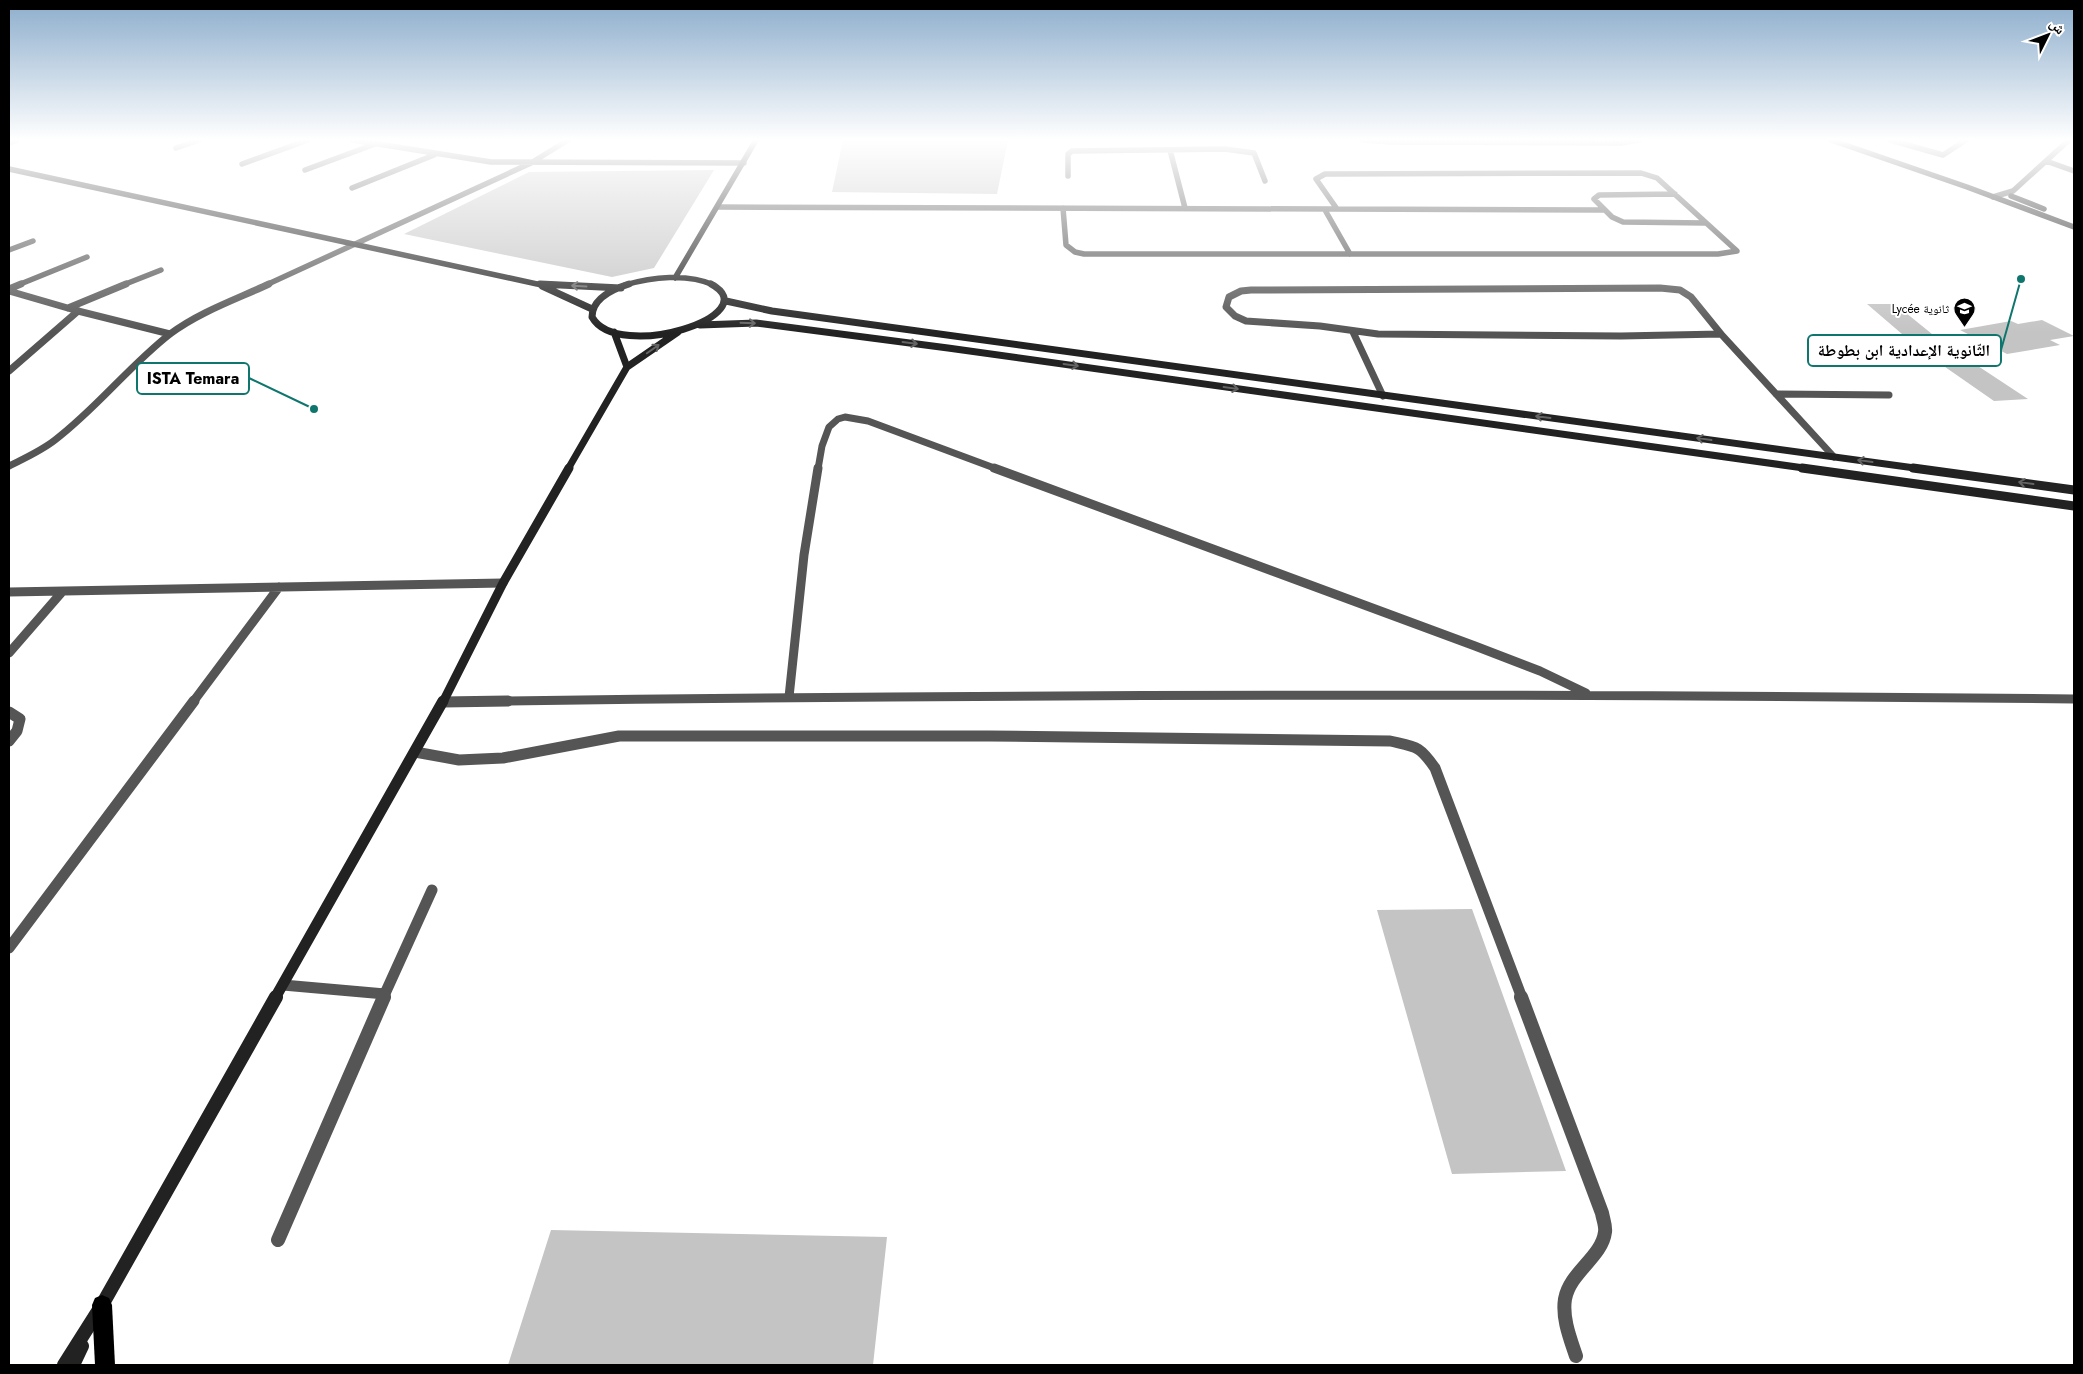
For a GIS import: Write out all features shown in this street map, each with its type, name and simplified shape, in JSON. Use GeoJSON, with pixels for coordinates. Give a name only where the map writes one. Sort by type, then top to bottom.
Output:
{"type":"FeatureCollection","features":[{"type":"Feature","properties":{"kind":"main road"},"geometry":{"type":"LineString","coordinates":[[102,1305],[105,1365]]}},
{"type":"Feature","properties":{"kind":"street"},"geometry":{"type":"LineString","coordinates":[[171,204],[537,284],[621,288]]}},
{"type":"Feature","properties":{"kind":"street"},"geometry":{"type":"LineString","coordinates":[[9,466],[35,453],[62,434],[170,334],[196,318],[442,204]]}},
{"type":"Feature","properties":{"kind":"street"},"geometry":{"type":"LineString","coordinates":[[675,278],[720,204]]}},
{"type":"Feature","properties":{"kind":"street"},"geometry":{"type":"LineString","coordinates":[[1334,204],[1337,209]]}},
{"type":"Feature","properties":{"kind":"street"},"geometry":{"type":"LineString","coordinates":[[1599,204],[1615,219],[1629,223],[1706,223]]}},
{"type":"Feature","properties":{"kind":"street"},"geometry":{"type":"LineString","coordinates":[[1063,208],[1066,245],[1075,252],[1084,254],[1718,254],[1737,251],[1686,204]]}},
{"type":"Feature","properties":{"kind":"street"},"geometry":{"type":"LineString","coordinates":[[2012,204],[2074,227]]}},
{"type":"Feature","properties":{"kind":"street"},"geometry":{"type":"LineString","coordinates":[[2032,204],[2074,220]]}},
{"type":"Feature","properties":{"kind":"street"},"geometry":{"type":"LineString","coordinates":[[718,207],[1604,210]]}},
{"type":"Feature","properties":{"kind":"street"},"geometry":{"type":"LineString","coordinates":[[1325,210],[1350,254]]}},
{"type":"Feature","properties":{"kind":"street"},"geometry":{"type":"LineString","coordinates":[[9,250],[34,241]]}},
{"type":"Feature","properties":{"kind":"street"},"geometry":{"type":"LineString","coordinates":[[9,290],[87,258]]}},
{"type":"Feature","properties":{"kind":"street"},"geometry":{"type":"LineString","coordinates":[[68,308],[162,270]]}},
{"type":"Feature","properties":{"kind":"street"},"geometry":{"type":"LineString","coordinates":[[675,278],[696,280],[713,285],[723,293],[726,300],[723,309],[714,318],[700,325],[678,332],[655,336],[633,336],[614,332],[600,326],[593,319],[592,309],[606,294],[638,282],[675,278]]}},
{"type":"Feature","properties":{"kind":"street"},"geometry":{"type":"LineString","coordinates":[[537,284],[592,309]]}},
{"type":"Feature","properties":{"kind":"street"},"geometry":{"type":"LineString","coordinates":[[1721,334],[1621,336],[1414,335],[1353,332],[1320,326],[1246,321],[1235,316],[1226,307],[1229,297],[1241,291],[1251,290],[1667,288],[1688,294],[1721,334],[1834,457]]}},
{"type":"Feature","properties":{"kind":"street"},"geometry":{"type":"LineString","coordinates":[[9,290],[78,311],[170,334]]}},
{"type":"Feature","properties":{"kind":"street"},"geometry":{"type":"LineString","coordinates":[[726,300],[772,311],[2074,490]]}},
{"type":"Feature","properties":{"kind":"street"},"geometry":{"type":"LineString","coordinates":[[9,371],[78,311]]}},
{"type":"Feature","properties":{"kind":"street"},"geometry":{"type":"LineString","coordinates":[[700,325],[756,323],[919,344],[2074,506]]}},
{"type":"Feature","properties":{"kind":"street"},"geometry":{"type":"LineString","coordinates":[[614,332],[627,367]]}},
{"type":"Feature","properties":{"kind":"street"},"geometry":{"type":"LineString","coordinates":[[64,1365],[102,1305],[415,752],[443,702],[503,583],[627,367],[678,332]]}},
{"type":"Feature","properties":{"kind":"street"},"geometry":{"type":"LineString","coordinates":[[1353,332],[1383,396]]}},
{"type":"Feature","properties":{"kind":"street"},"geometry":{"type":"LineString","coordinates":[[1776,394],[1889,395]]}},
{"type":"Feature","properties":{"kind":"street"},"geometry":{"type":"LineString","coordinates":[[789,696],[804,556],[820,458],[826,433],[832,423],[837,420],[850,418],[864,420],[899,432],[1500,655],[1590,695]]}},
{"type":"Feature","properties":{"kind":"street"},"geometry":{"type":"LineString","coordinates":[[9,592],[503,583]]}},
{"type":"Feature","properties":{"kind":"street"},"geometry":{"type":"LineString","coordinates":[[9,948],[279,587]]}},
{"type":"Feature","properties":{"kind":"street"},"geometry":{"type":"LineString","coordinates":[[9,652],[62,592]]}},
{"type":"Feature","properties":{"kind":"street"},"geometry":{"type":"LineString","coordinates":[[443,702],[789,696],[1590,695],[2074,699]]}},
{"type":"Feature","properties":{"kind":"street"},"geometry":{"type":"LineString","coordinates":[[9,712],[20,719],[20,724],[9,741]]}},
{"type":"Feature","properties":{"kind":"street"},"geometry":{"type":"LineString","coordinates":[[415,752],[459,760],[503,758],[619,736],[990,736],[1390,741],[1416,747],[1424,752],[1435,768],[1602,1213],[1605,1233],[1598,1249],[1572,1280],[1565,1300],[1566,1326],[1576,1356]]}},
{"type":"Feature","properties":{"kind":"street"},"geometry":{"type":"LineString","coordinates":[[278,1240],[384,994],[432,890]]}},
{"type":"Feature","properties":{"kind":"street"},"geometry":{"type":"LineString","coordinates":[[283,985],[384,994]]}},
{"type":"Feature","properties":{"kind":"street"},"geometry":{"type":"LineString","coordinates":[[73,1365],[102,1305]]}},
{"type":"Feature","properties":{"kind":"building"},"geometry":{"type":"Polygon","coordinates":[[[464,204],[693,204],[654,268],[612,277],[404,234],[464,204]]]}},
{"type":"Feature","properties":{"kind":"building"},"geometry":{"type":"Polygon","coordinates":[[[1867,304],[1895,304],[1932,334],[1902,334],[1867,304]]]}},
{"type":"Feature","properties":{"kind":"building"},"geometry":{"type":"Polygon","coordinates":[[[2042,320],[2074,336],[2050,340],[2060,345],[2007,354],[1960,330],[2011,321],[2018,324],[2042,320]]]}},
{"type":"Feature","properties":{"kind":"building"},"geometry":{"type":"Polygon","coordinates":[[[1943,343],[2028,399],[1994,401],[1912,344],[1943,343]]]}},
{"type":"Feature","properties":{"kind":"building"},"geometry":{"type":"Polygon","coordinates":[[[1472,909],[1566,1171],[1452,1174],[1377,910],[1472,909]]]}},
{"type":"Feature","properties":{"kind":"building"},"geometry":{"type":"Polygon","coordinates":[[[551,1230],[887,1237],[873,1365],[508,1365],[551,1230]]]}},
{"type":"Feature","properties":{"kind":"place","name":"الثّانوية الإعدادية ابن بطوطة"},"geometry":{"type":"Point","coordinates":[2021,279]}},
{"type":"Feature","properties":{"kind":"place","name":"Lycée ثانوية"},"geometry":{"type":"Point","coordinates":[1965,328]}},
{"type":"Feature","properties":{"kind":"place","name":"ISTA Temara"},"geometry":{"type":"Point","coordinates":[314,409]}}]}
